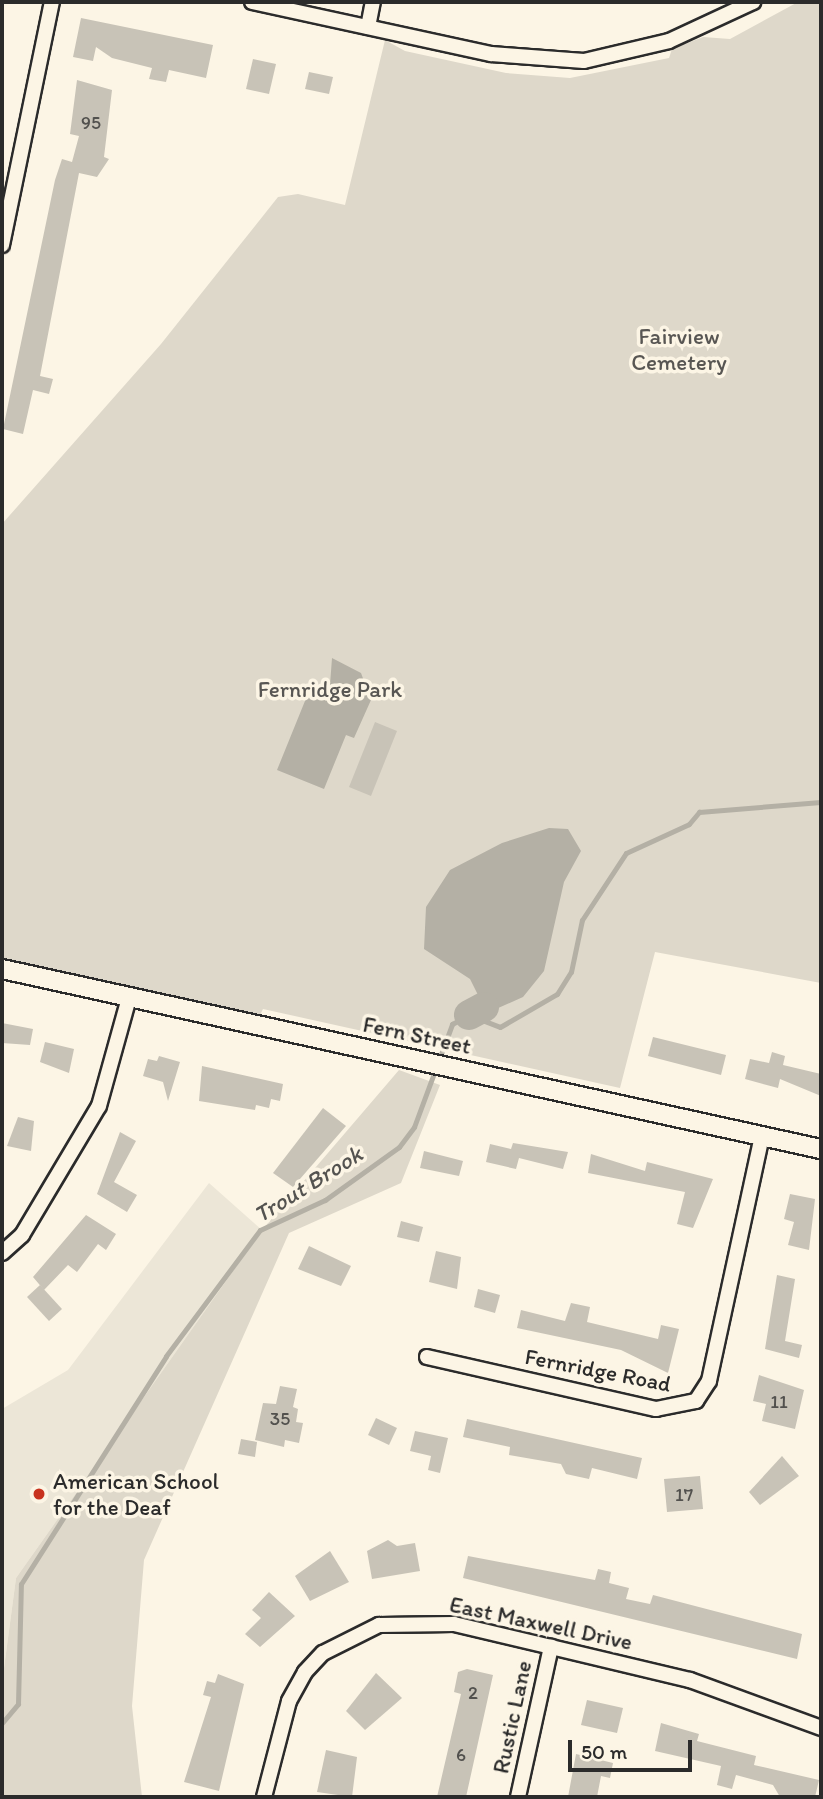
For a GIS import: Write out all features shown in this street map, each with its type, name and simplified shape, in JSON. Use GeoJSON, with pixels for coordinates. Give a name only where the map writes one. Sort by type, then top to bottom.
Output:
{"type":"FeatureCollection","features":[{"type":"Feature","properties":{"kind":"street"},"geometry":{"type":"LineString","coordinates":[[2,245],[52,2]]}},
{"type":"Feature","properties":{"kind":"street"},"geometry":{"type":"LineString","coordinates":[[252,2],[491,54],[584,61],[625,55],[753,2]]}},
{"type":"Feature","properties":{"kind":"street"},"geometry":{"type":"LineString","coordinates":[[368,27],[373,2]]}},
{"type":"Feature","properties":{"kind":"street"},"geometry":{"type":"LineString","coordinates":[[707,23],[722,2]]}},
{"type":"Feature","properties":{"kind":"street","name":"Fern Street"},"geometry":{"type":"LineString","coordinates":[[2,969],[821,1149]]}},
{"type":"Feature","properties":{"kind":"street"},"geometry":{"type":"LineString","coordinates":[[2,1253],[22,1235],[99,1106],[129,998]]}},
{"type":"Feature","properties":{"kind":"street","name":"Fernridge Road"},"geometry":{"type":"LineString","coordinates":[[427,1357],[656,1409],[696,1401],[709,1381],[762,1136]]}},
{"type":"Feature","properties":{"kind":"street","name":"East Maxwell Drive"},"geometry":{"type":"LineString","coordinates":[[264,1797],[289,1701],[305,1672],[356,1634],[410,1621],[551,1647],[690,1680],[821,1728]]}},
{"type":"Feature","properties":{"kind":"street","name":"Rustic Lane"},"geometry":{"type":"LineString","coordinates":[[518,1797],[551,1647]]}},
{"type":"Feature","properties":{"kind":"shaded area"},"geometry":{"type":"Polygon","coordinates":[[[332,658],[361,673],[371,700],[354,738],[346,735],[324,789],[277,770],[307,696],[329,698],[332,658]]]}},
{"type":"Feature","properties":{"kind":"shaded area"},"geometry":{"type":"Polygon","coordinates":[[[549,828],[568,829],[581,851],[564,882],[544,971],[523,997],[487,1013],[470,979],[424,949],[426,907],[450,870],[502,843],[549,828]]]}},
{"type":"Feature","properties":{"kind":"shaded area","name":"American School for the Deaf"},"geometry":{"type":"Polygon","coordinates":[[[209,1183],[262,1230],[16,1578],[2,1683],[2,1409],[68,1370],[209,1183]]]}},
{"type":"Feature","properties":{"kind":"green space","name":"Fernridge Park"},"geometry":{"type":"Polygon","coordinates":[[[798,2],[821,2],[821,983],[655,952],[620,1088],[263,1009],[260,1015],[2,960],[2,524],[161,344],[278,197],[298,194],[345,205],[385,40],[405,51],[506,73],[570,78],[669,58],[672,49],[703,37],[730,39],[798,2]]]}},
{"type":"Feature","properties":{"kind":"green space"},"geometry":{"type":"Polygon","coordinates":[[[399,1070],[440,1085],[401,1183],[289,1233],[144,1560],[132,1706],[142,1797],[2,1797],[2,1683],[16,1578],[262,1230],[399,1070]]]}},
{"type":"Feature","properties":{"kind":"building"},"geometry":{"type":"Polygon","coordinates":[[[81,18],[213,45],[206,78],[169,70],[166,82],[149,79],[152,68],[112,58],[96,47],[93,61],[73,57],[81,18]]]}},
{"type":"Feature","properties":{"kind":"building"},"geometry":{"type":"Polygon","coordinates":[[[253,59],[276,64],[269,94],[246,89],[253,59]]]}},
{"type":"Feature","properties":{"kind":"building"},"geometry":{"type":"Polygon","coordinates":[[[309,72],[333,77],[329,94],[305,89],[309,72]]]}},
{"type":"Feature","properties":{"kind":"building"},"geometry":{"type":"Polygon","coordinates":[[[77,80],[112,90],[104,157],[109,159],[97,177],[79,173],[40,376],[53,379],[49,394],[33,390],[23,434],[3,429],[55,180],[62,159],[72,162],[79,136],[70,134],[77,80]]]}},
{"type":"Feature","properties":{"kind":"building"},"geometry":{"type":"Polygon","coordinates":[[[375,722],[397,731],[371,796],[349,787],[375,722]]]}},
{"type":"Feature","properties":{"kind":"building"},"geometry":{"type":"Polygon","coordinates":[[[2,1023],[33,1029],[30,1045],[2,1043],[2,1023]]]}},
{"type":"Feature","properties":{"kind":"building"},"geometry":{"type":"Polygon","coordinates":[[[653,1037],[726,1055],[721,1075],[648,1056],[653,1037]]]}},
{"type":"Feature","properties":{"kind":"building"},"geometry":{"type":"Polygon","coordinates":[[[45,1042],[74,1049],[69,1073],[40,1062],[45,1042]]]}},
{"type":"Feature","properties":{"kind":"building"},"geometry":{"type":"Polygon","coordinates":[[[772,1052],[785,1056],[783,1065],[821,1074],[821,1096],[780,1079],[778,1088],[745,1079],[750,1059],[769,1063],[772,1052]]]}},
{"type":"Feature","properties":{"kind":"building"},"geometry":{"type":"Polygon","coordinates":[[[159,1056],[180,1062],[168,1101],[163,1082],[143,1076],[148,1059],[157,1061],[159,1056]]]}},
{"type":"Feature","properties":{"kind":"building"},"geometry":{"type":"Polygon","coordinates":[[[202,1066],[283,1084],[280,1101],[271,1099],[269,1108],[256,1105],[255,1110],[199,1101],[202,1066]]]}},
{"type":"Feature","properties":{"kind":"building"},"geometry":{"type":"Polygon","coordinates":[[[323,1108],[346,1126],[293,1187],[273,1173],[323,1108]]]}},
{"type":"Feature","properties":{"kind":"building"},"geometry":{"type":"Polygon","coordinates":[[[18,1117],[34,1121],[31,1151],[7,1146],[18,1117]]]}},
{"type":"Feature","properties":{"kind":"building"},"geometry":{"type":"Polygon","coordinates":[[[120,1132],[136,1141],[114,1182],[137,1195],[127,1212],[97,1194],[120,1132]]]}},
{"type":"Feature","properties":{"kind":"building"},"geometry":{"type":"Polygon","coordinates":[[[513,1143],[568,1152],[563,1169],[519,1158],[516,1169],[486,1162],[490,1144],[511,1149],[513,1143]]]}},
{"type":"Feature","properties":{"kind":"building"},"geometry":{"type":"Polygon","coordinates":[[[424,1151],[463,1161],[459,1176],[420,1168],[424,1151]]]}},
{"type":"Feature","properties":{"kind":"building"},"geometry":{"type":"Polygon","coordinates":[[[591,1154],[645,1171],[647,1162],[713,1179],[693,1228],[677,1224],[685,1192],[588,1173],[591,1154]]]}},
{"type":"Feature","properties":{"kind":"building"},"geometry":{"type":"Polygon","coordinates":[[[790,1194],[815,1199],[809,1250],[788,1245],[794,1222],[784,1219],[790,1194]]]}},
{"type":"Feature","properties":{"kind":"building"},"geometry":{"type":"Polygon","coordinates":[[[86,1215],[116,1234],[106,1250],[98,1244],[77,1272],[68,1265],[44,1290],[33,1277],[86,1215]]]}},
{"type":"Feature","properties":{"kind":"building"},"geometry":{"type":"Polygon","coordinates":[[[401,1221],[423,1227],[419,1242],[397,1237],[401,1221]]]}},
{"type":"Feature","properties":{"kind":"building"},"geometry":{"type":"Polygon","coordinates":[[[309,1246],[351,1266],[341,1286],[298,1269],[309,1246]]]}},
{"type":"Feature","properties":{"kind":"building"},"geometry":{"type":"Polygon","coordinates":[[[436,1251],[461,1257],[457,1289],[429,1282],[436,1251]]]}},
{"type":"Feature","properties":{"kind":"building"},"geometry":{"type":"Polygon","coordinates":[[[777,1275],[795,1279],[785,1341],[802,1345],[799,1358],[765,1349],[777,1275]]]}},
{"type":"Feature","properties":{"kind":"building"},"geometry":{"type":"Polygon","coordinates":[[[40,1285],[62,1309],[49,1321],[27,1297],[40,1285]]]}},
{"type":"Feature","properties":{"kind":"building"},"geometry":{"type":"Polygon","coordinates":[[[478,1289],[500,1295],[495,1313],[474,1307],[478,1289]]]}},
{"type":"Feature","properties":{"kind":"building"},"geometry":{"type":"Polygon","coordinates":[[[571,1303],[590,1307],[587,1322],[658,1339],[661,1325],[679,1329],[668,1373],[621,1350],[517,1328],[521,1310],[565,1321],[571,1303]]]}},
{"type":"Feature","properties":{"kind":"building"},"geometry":{"type":"Polygon","coordinates":[[[759,1375],[804,1390],[795,1429],[762,1421],[766,1404],[753,1401],[759,1375]]]}},
{"type":"Feature","properties":{"kind":"building"},"geometry":{"type":"Polygon","coordinates":[[[280,1386],[297,1389],[293,1407],[298,1409],[296,1422],[303,1423],[299,1443],[285,1440],[284,1447],[255,1440],[263,1403],[276,1404],[280,1386]]]}},
{"type":"Feature","properties":{"kind":"building"},"geometry":{"type":"Polygon","coordinates":[[[376,1418],[397,1428],[389,1445],[368,1435],[376,1418]]]}},
{"type":"Feature","properties":{"kind":"building"},"geometry":{"type":"Polygon","coordinates":[[[467,1419],[642,1458],[637,1479],[592,1468],[589,1479],[566,1474],[561,1464],[509,1455],[510,1447],[463,1437],[467,1419]]]}},
{"type":"Feature","properties":{"kind":"building"},"geometry":{"type":"Polygon","coordinates":[[[415,1431],[448,1438],[440,1473],[428,1470],[431,1456],[410,1451],[415,1431]]]}},
{"type":"Feature","properties":{"kind":"building"},"geometry":{"type":"Polygon","coordinates":[[[241,1439],[257,1442],[255,1457],[238,1454],[241,1439]]]}},
{"type":"Feature","properties":{"kind":"building"},"geometry":{"type":"Polygon","coordinates":[[[782,1456],[799,1476],[760,1505],[749,1492],[782,1456]]]}},
{"type":"Feature","properties":{"kind":"building"},"geometry":{"type":"Polygon","coordinates":[[[700,1476],[703,1509],[667,1512],[664,1479],[700,1476]]]}},
{"type":"Feature","properties":{"kind":"building"},"geometry":{"type":"Polygon","coordinates":[[[388,1540],[397,1546],[415,1543],[420,1571],[372,1579],[367,1551],[388,1540]]]}},
{"type":"Feature","properties":{"kind":"building"},"geometry":{"type":"Polygon","coordinates":[[[330,1551],[349,1582],[310,1601],[295,1576],[330,1551]]]}},
{"type":"Feature","properties":{"kind":"building"},"geometry":{"type":"Polygon","coordinates":[[[468,1556],[595,1580],[598,1569],[611,1572],[609,1583],[629,1588],[626,1599],[650,1604],[653,1595],[802,1634],[797,1659],[463,1578],[468,1556]]]}},
{"type":"Feature","properties":{"kind":"building"},"geometry":{"type":"Polygon","coordinates":[[[269,1592],[295,1616],[260,1647],[245,1634],[261,1618],[252,1610],[269,1592]]]}},
{"type":"Feature","properties":{"kind":"building"},"geometry":{"type":"Polygon","coordinates":[[[467,1669],[493,1675],[466,1797],[437,1797],[461,1694],[454,1692],[458,1672],[467,1669]]]}},
{"type":"Feature","properties":{"kind":"building"},"geometry":{"type":"Polygon","coordinates":[[[376,1673],[402,1698],[365,1730],[346,1711],[376,1673]]]}},
{"type":"Feature","properties":{"kind":"building"},"geometry":{"type":"Polygon","coordinates":[[[218,1674],[244,1684],[219,1791],[184,1782],[211,1697],[203,1695],[207,1681],[215,1683],[218,1674]]]}},
{"type":"Feature","properties":{"kind":"building"},"geometry":{"type":"Polygon","coordinates":[[[587,1700],[623,1708],[617,1733],[581,1725],[587,1700]]]}},
{"type":"Feature","properties":{"kind":"building"},"geometry":{"type":"Polygon","coordinates":[[[661,1723],[699,1734],[697,1741],[756,1756],[754,1765],[819,1780],[815,1797],[780,1797],[773,1785],[736,1775],[732,1789],[717,1785],[721,1766],[655,1751],[661,1723]]]}},
{"type":"Feature","properties":{"kind":"building"},"geometry":{"type":"Polygon","coordinates":[[[326,1750],[357,1757],[352,1797],[317,1792],[326,1750]]]}},
{"type":"Feature","properties":{"kind":"building"},"geometry":{"type":"Polygon","coordinates":[[[576,1754],[613,1763],[610,1778],[601,1776],[597,1797],[568,1797],[576,1754]]]}},
{"type":"Feature","properties":{"kind":"waterway","name":"Trout Brook"},"geometry":{"type":"LineString","coordinates":[[2,1723],[18,1704],[21,1584],[166,1356],[260,1230],[325,1200],[399,1147],[414,1127],[452,1024],[469,1015],[500,1027],[557,994],[571,972],[582,920],[626,853],[689,824],[699,812],[821,802]]}},
{"type":"Feature","properties":{"kind":"waterway"},"geometry":{"type":"LineString","coordinates":[[469,1015],[484,1007]]}},
{"type":"Feature","properties":{"kind":"place","name":"American School for the Deaf"},"geometry":{"type":"Point","coordinates":[39,1494]}},
{"type":"Feature","properties":{"kind":"park label","name":"Fairview Cemetery"},"geometry":{"type":"Point","coordinates":[679,349]}}]}
